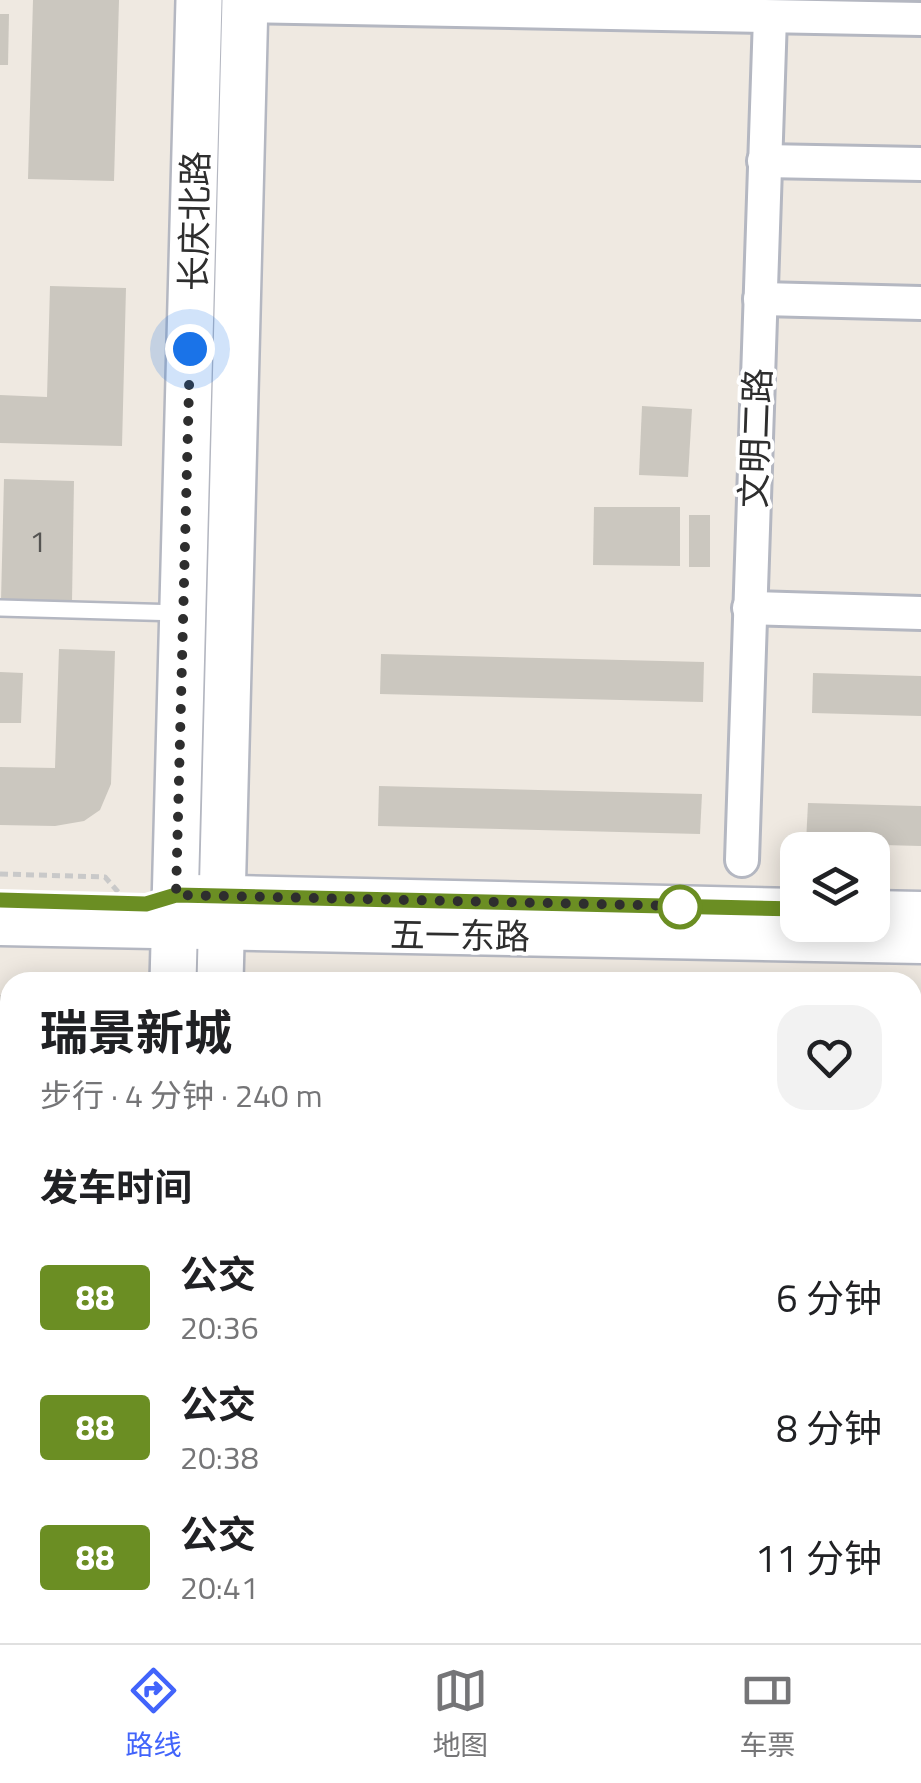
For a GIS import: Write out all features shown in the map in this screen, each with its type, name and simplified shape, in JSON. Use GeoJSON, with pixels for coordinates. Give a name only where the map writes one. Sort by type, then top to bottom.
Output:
{"type":"FeatureCollection","features":[{"type":"Feature","properties":{"kind":"main road","name":"长庆北路"},"geometry":{"type":"LineString","coordinates":[[173,972],[200,0]]}},
{"type":"Feature","properties":{"kind":"main road","name":"长庆北路"},"geometry":{"type":"LineString","coordinates":[[220,972],[245,3]]}},
{"type":"Feature","properties":{"kind":"street"},"geometry":{"type":"LineString","coordinates":[[245,3],[583,6],[770,17],[921,19]]}},
{"type":"Feature","properties":{"kind":"street","name":"文明二路"},"geometry":{"type":"LineString","coordinates":[[742,860],[770,17]]}},
{"type":"Feature","properties":{"kind":"street"},"geometry":{"type":"LineString","coordinates":[[764,161],[921,164]]}},
{"type":"Feature","properties":{"kind":"street"},"geometry":{"type":"LineString","coordinates":[[760,299],[921,303]]}},
{"type":"Feature","properties":{"kind":"street"},"geometry":{"type":"LineString","coordinates":[[749,608],[921,613]]}},
{"type":"Feature","properties":{"kind":"street","name":"五一东路"},"geometry":{"type":"LineString","coordinates":[[0,900],[146,904],[175,912]]}},
{"type":"Feature","properties":{"kind":"street","name":"五一东路"},"geometry":{"type":"LineString","coordinates":[[222,913],[780,909]]}},
{"type":"Feature","properties":{"kind":"street"},"geometry":{"type":"LineString","coordinates":[[890,911],[921,912]]}},
{"type":"Feature","properties":{"kind":"street","name":"五一东路"},"geometry":{"type":"LineString","coordinates":[[0,926],[175,912],[921,943]]}},
{"type":"Feature","properties":{"kind":"lane"},"geometry":{"type":"LineString","coordinates":[[0,608],[184,613]]}},
{"type":"Feature","properties":{"kind":"path"},"geometry":{"type":"LineString","coordinates":[[0,874],[104,877],[128,903]]}},
{"type":"Feature","properties":{"kind":"building"},"geometry":{"type":"Polygon","coordinates":[[[33,0],[119,0],[114,181],[28,179],[33,0]]]}},
{"type":"Feature","properties":{"kind":"building"},"geometry":{"type":"Polygon","coordinates":[[[0,14],[9,14],[8,65],[0,65],[0,14]]]}},
{"type":"Feature","properties":{"kind":"building"},"geometry":{"type":"Polygon","coordinates":[[[50,286],[126,288],[122,446],[0,443],[0,395],[47,397],[50,286]]]}},
{"type":"Feature","properties":{"kind":"building"},"geometry":{"type":"Polygon","coordinates":[[[642,406],[692,409],[688,477],[639,475],[642,406]]]}},
{"type":"Feature","properties":{"kind":"building"},"geometry":{"type":"Polygon","coordinates":[[[4,479],[74,481],[72,602],[1,601],[4,479]]]}},
{"type":"Feature","properties":{"kind":"building"},"geometry":{"type":"Polygon","coordinates":[[[594,507],[680,507],[680,566],[593,565],[594,507]]]}},
{"type":"Feature","properties":{"kind":"building"},"geometry":{"type":"Polygon","coordinates":[[[689,515],[710,515],[710,567],[689,567],[689,515]]]}},
{"type":"Feature","properties":{"kind":"building"},"geometry":{"type":"Polygon","coordinates":[[[59,649],[115,651],[111,784],[100,810],[84,821],[55,826],[0,825],[0,767],[55,768],[59,649]]]}},
{"type":"Feature","properties":{"kind":"building"},"geometry":{"type":"Polygon","coordinates":[[[381,654],[704,662],[703,702],[380,694],[381,654]]]}},
{"type":"Feature","properties":{"kind":"building"},"geometry":{"type":"Polygon","coordinates":[[[0,672],[23,673],[21,723],[0,723],[0,672]]]}},
{"type":"Feature","properties":{"kind":"building"},"geometry":{"type":"Polygon","coordinates":[[[813,673],[921,676],[921,716],[812,713],[813,673]]]}},
{"type":"Feature","properties":{"kind":"building"},"geometry":{"type":"Polygon","coordinates":[[[379,786],[702,794],[700,834],[378,826],[379,786]]]}},
{"type":"Feature","properties":{"kind":"building"},"geometry":{"type":"Polygon","coordinates":[[[808,803],[921,806],[921,846],[890,845],[890,832],[807,832],[808,803]]]}},
{"type":"Feature","properties":{"kind":"bus line","name":"88"},"geometry":{"type":"LineString","coordinates":[[0,900],[146,904],[176,895],[780,909]]}},
{"type":"Feature","properties":{"kind":"route"},"geometry":{"type":"LineString","coordinates":[[190,349],[176,895],[680,907]]}}]}
